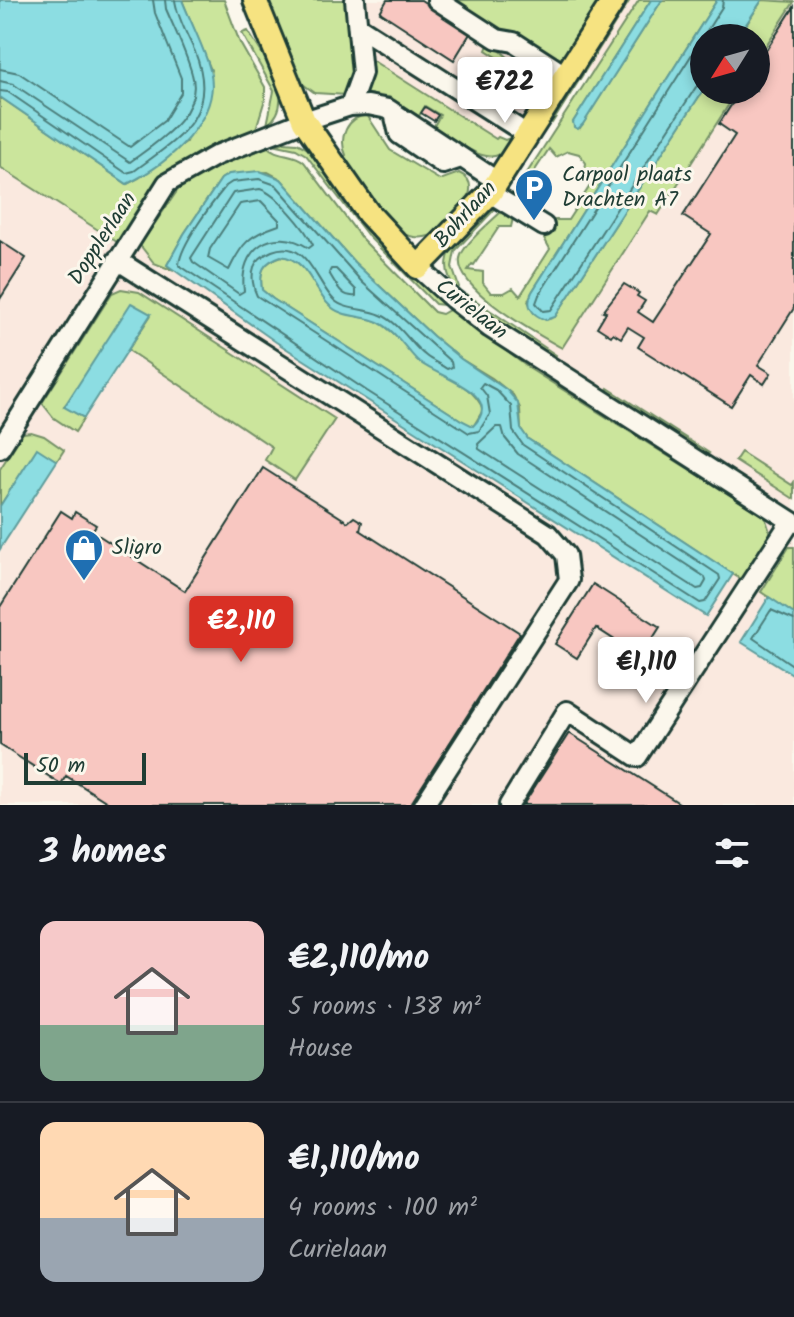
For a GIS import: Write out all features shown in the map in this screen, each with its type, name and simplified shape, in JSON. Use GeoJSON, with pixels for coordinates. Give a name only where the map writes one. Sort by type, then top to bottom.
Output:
{"type":"FeatureCollection","features":[{"type":"Feature","properties":{"kind":"main road","name":"Curielaan"},"geometry":{"type":"LineString","coordinates":[[255,0],[304,121],[368,213],[418,267]]}},
{"type":"Feature","properties":{"kind":"main road","name":"Bohrlaan"},"geometry":{"type":"LineString","coordinates":[[418,267],[493,187],[614,0]]}},
{"type":"Feature","properties":{"kind":"street"},"geometry":{"type":"LineString","coordinates":[[355,0],[362,73],[350,106],[368,105],[388,109],[394,113],[399,134],[443,164],[461,158],[544,226]]}},
{"type":"Feature","properties":{"kind":"street"},"geometry":{"type":"LineString","coordinates":[[437,0],[497,39],[514,42],[565,75]]}},
{"type":"Feature","properties":{"kind":"street"},"geometry":{"type":"LineString","coordinates":[[359,27],[527,134]]}},
{"type":"Feature","properties":{"kind":"street"},"geometry":{"type":"LineString","coordinates":[[461,92],[477,68]]}},
{"type":"Feature","properties":{"kind":"street","name":"Dopplerlaan"},"geometry":{"type":"LineString","coordinates":[[0,448],[167,183],[217,155],[350,106]]}},
{"type":"Feature","properties":{"kind":"street"},"geometry":{"type":"LineString","coordinates":[[117,260],[548,534],[566,555],[569,580],[424,805]]}},
{"type":"Feature","properties":{"kind":"street","name":"Curielaan"},"geometry":{"type":"LineString","coordinates":[[418,267],[490,328],[793,522],[637,757],[567,711],[509,805]]}},
{"type":"Feature","properties":{"kind":"shaded area"},"geometry":{"type":"Polygon","coordinates":[[[351,0],[457,0],[560,61],[565,57],[479,0],[794,0],[794,805],[0,805],[0,58],[133,150],[213,273],[466,443],[667,122],[566,57],[510,142],[504,130],[496,140],[367,57],[351,0]]]}},
{"type":"Feature","properties":{"kind":"green space"},"geometry":{"type":"Polygon","coordinates":[[[182,0],[224,0],[240,43],[265,87],[265,99],[255,132],[228,139],[188,159],[161,186],[120,244],[0,167],[0,97],[127,184],[139,178],[186,142],[211,70],[182,0]]]}},
{"type":"Feature","properties":{"kind":"green space"},"geometry":{"type":"Polygon","coordinates":[[[263,0],[351,0],[358,60],[347,95],[315,93],[296,79],[263,0]]]}},
{"type":"Feature","properties":{"kind":"green space"},"geometry":{"type":"Polygon","coordinates":[[[443,0],[602,0],[566,56],[556,62],[498,34],[443,0]]]}},
{"type":"Feature","properties":{"kind":"green space"},"geometry":{"type":"Polygon","coordinates":[[[623,0],[630,0],[552,123],[546,119],[623,0]]]}},
{"type":"Feature","properties":{"kind":"green space"},"geometry":{"type":"Polygon","coordinates":[[[639,0],[651,0],[573,122],[580,128],[662,0],[717,0],[702,24],[690,24],[690,43],[532,292],[528,301],[534,313],[546,320],[555,317],[694,104],[729,104],[658,215],[650,211],[562,348],[481,295],[468,281],[461,267],[461,255],[474,237],[504,209],[513,218],[511,227],[499,227],[468,270],[483,272],[483,283],[491,293],[504,293],[513,288],[520,296],[550,249],[544,238],[555,220],[568,220],[595,178],[584,177],[586,163],[579,154],[568,151],[556,157],[549,149],[526,184],[532,194],[528,199],[519,201],[512,196],[639,0]]]}},
{"type":"Feature","properties":{"kind":"green space"},"geometry":{"type":"Polygon","coordinates":[[[762,0],[794,2],[770,39],[770,24],[747,24],[762,0]]]}},
{"type":"Feature","properties":{"kind":"green space"},"geometry":{"type":"Polygon","coordinates":[[[248,31],[276,78],[279,91],[280,103],[276,115],[267,125],[274,91],[242,33],[248,31]]]}},
{"type":"Feature","properties":{"kind":"green space"},"geometry":{"type":"Polygon","coordinates":[[[490,40],[515,63],[543,70],[550,75],[545,88],[486,50],[490,40]]]}},
{"type":"Feature","properties":{"kind":"green space"},"geometry":{"type":"Polygon","coordinates":[[[367,57],[496,139],[510,138],[504,150],[496,156],[486,156],[464,147],[434,126],[440,115],[425,106],[419,116],[389,97],[361,96],[367,57]]]}},
{"type":"Feature","properties":{"kind":"green space"},"geometry":{"type":"Polygon","coordinates":[[[367,115],[390,150],[440,180],[459,173],[468,180],[468,198],[462,208],[445,226],[429,236],[410,236],[392,227],[341,159],[346,155],[343,142],[346,129],[354,120],[367,115]]]}},
{"type":"Feature","properties":{"kind":"green space"},"geometry":{"type":"Polygon","coordinates":[[[297,143],[314,152],[444,305],[435,304],[369,237],[306,155],[296,149],[277,145],[297,143]]]}},
{"type":"Feature","properties":{"kind":"green space"},"geometry":{"type":"Polygon","coordinates":[[[267,146],[304,162],[362,239],[434,312],[442,314],[451,309],[530,369],[765,517],[771,535],[742,580],[528,439],[521,429],[520,408],[513,395],[433,336],[354,262],[281,179],[268,172],[229,174],[221,179],[167,265],[174,271],[154,263],[140,245],[182,184],[205,168],[267,146]]]}},
{"type":"Feature","properties":{"kind":"green space"},"geometry":{"type":"Polygon","coordinates":[[[492,203],[497,205],[496,208],[455,251],[452,267],[459,287],[457,290],[449,277],[449,254],[463,232],[492,203]]]}},
{"type":"Feature","properties":{"kind":"green space"},"geometry":{"type":"Polygon","coordinates":[[[282,256],[300,264],[322,297],[336,310],[382,324],[406,344],[422,363],[473,394],[483,410],[473,427],[262,290],[264,268],[270,261],[282,256]]]}},
{"type":"Feature","properties":{"kind":"green space"},"geometry":{"type":"Polygon","coordinates":[[[121,289],[139,292],[335,419],[295,480],[265,460],[272,447],[128,350],[151,315],[64,406],[84,418],[75,432],[54,418],[42,403],[112,293],[121,289]]]}},
{"type":"Feature","properties":{"kind":"green space"},"geometry":{"type":"Polygon","coordinates":[[[466,294],[556,355],[554,359],[483,313],[462,296],[466,294]]]}},
{"type":"Feature","properties":{"kind":"green space"},"geometry":{"type":"Polygon","coordinates":[[[608,388],[709,453],[704,456],[605,393],[608,388]]]}},
{"type":"Feature","properties":{"kind":"green space"},"geometry":{"type":"Polygon","coordinates":[[[23,433],[44,436],[64,450],[57,461],[37,449],[0,506],[0,469],[23,433]]]}},
{"type":"Feature","properties":{"kind":"green space"},"geometry":{"type":"Polygon","coordinates":[[[741,452],[792,485],[794,482],[794,499],[735,461],[741,452]]]}},
{"type":"Feature","properties":{"kind":"green space"},"geometry":{"type":"Polygon","coordinates":[[[789,547],[794,547],[794,614],[761,592],[789,547]]]}},
{"type":"Feature","properties":{"kind":"water"},"geometry":{"type":"Polygon","coordinates":[[[0,0],[182,0],[210,70],[212,88],[200,123],[174,152],[127,184],[0,97],[0,0]]]}},
{"type":"Feature","properties":{"kind":"water"},"geometry":{"type":"Polygon","coordinates":[[[651,0],[662,0],[583,124],[578,129],[574,127],[573,122],[651,0]]]}},
{"type":"Feature","properties":{"kind":"water"},"geometry":{"type":"Polygon","coordinates":[[[717,0],[762,0],[746,24],[702,24],[717,0]]]}},
{"type":"Feature","properties":{"kind":"water"},"geometry":{"type":"Polygon","coordinates":[[[690,43],[690,104],[694,104],[555,317],[546,320],[534,313],[530,306],[532,292],[690,43]]]}},
{"type":"Feature","properties":{"kind":"water"},"geometry":{"type":"Polygon","coordinates":[[[260,171],[281,179],[354,262],[433,336],[507,390],[518,403],[521,429],[528,439],[733,574],[706,616],[276,342],[167,265],[221,179],[229,174],[260,171]],[[281,256],[266,264],[261,278],[262,290],[473,426],[481,414],[481,404],[475,395],[417,360],[384,325],[333,308],[301,265],[281,256]]]}},
{"type":"Feature","properties":{"kind":"water"},"geometry":{"type":"Polygon","coordinates":[[[131,303],[151,314],[84,418],[64,407],[131,303]]]}},
{"type":"Feature","properties":{"kind":"water"},"geometry":{"type":"Polygon","coordinates":[[[37,448],[57,461],[0,549],[0,506],[37,448]]]}},
{"type":"Feature","properties":{"kind":"water"},"geometry":{"type":"Polygon","coordinates":[[[769,597],[794,614],[794,675],[741,642],[769,597]]]}},
{"type":"Feature","properties":{"kind":"building"},"geometry":{"type":"Polygon","coordinates":[[[387,0],[421,0],[430,6],[432,4],[471,32],[454,60],[380,12],[387,0]]]}},
{"type":"Feature","properties":{"kind":"building"},"geometry":{"type":"Polygon","coordinates":[[[794,7],[794,308],[758,365],[771,373],[764,384],[751,375],[731,406],[638,347],[644,337],[628,327],[621,338],[597,327],[606,312],[603,311],[624,284],[639,293],[637,296],[645,301],[638,312],[653,322],[711,234],[683,216],[735,135],[719,124],[732,104],[770,104],[770,44],[794,7]]]}},
{"type":"Feature","properties":{"kind":"building"},"geometry":{"type":"Polygon","coordinates":[[[425,107],[438,115],[434,121],[421,113],[425,107]]]}},
{"type":"Feature","properties":{"kind":"building"},"geometry":{"type":"Polygon","coordinates":[[[0,241],[26,258],[0,299],[0,241]]]}},
{"type":"Feature","properties":{"kind":"building"},"geometry":{"type":"Polygon","coordinates":[[[263,468],[348,522],[354,517],[362,522],[360,530],[520,633],[410,805],[112,805],[66,776],[61,784],[0,745],[0,607],[61,511],[72,518],[75,512],[96,525],[92,531],[185,591],[263,468]]]}},
{"type":"Feature","properties":{"kind":"building"},"geometry":{"type":"Polygon","coordinates":[[[593,584],[660,627],[641,657],[596,628],[577,658],[555,644],[593,584]]]}},
{"type":"Feature","properties":{"kind":"building"},"geometry":{"type":"Polygon","coordinates":[[[569,733],[682,805],[523,805],[569,733]]]}},
{"type":"Feature","properties":{"kind":"place","name":"Carpool plaats Drachten A7"},"geometry":{"type":"Point","coordinates":[534,222]}},
{"type":"Feature","properties":{"kind":"place","name":"Sligro"},"geometry":{"type":"Point","coordinates":[84,582]}}]}
